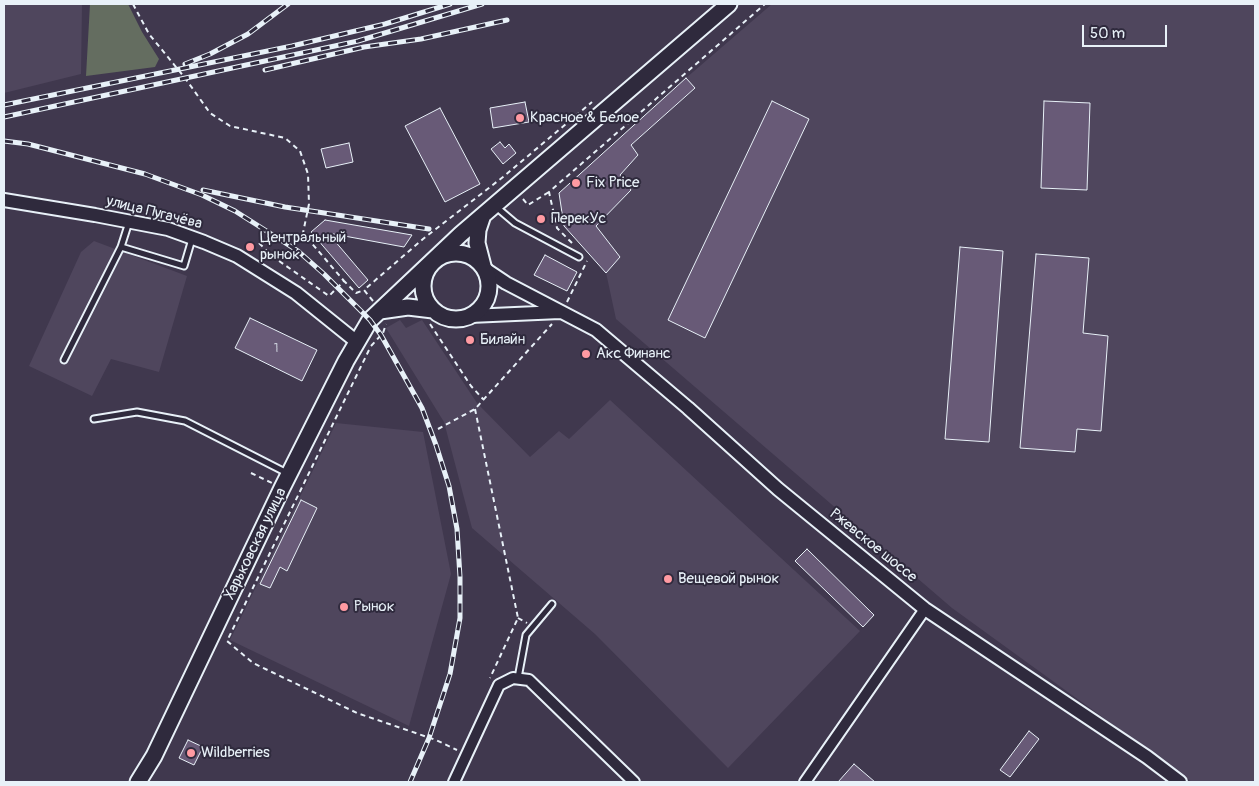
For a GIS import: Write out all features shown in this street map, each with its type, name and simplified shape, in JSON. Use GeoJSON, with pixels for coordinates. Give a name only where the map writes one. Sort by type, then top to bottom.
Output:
{"type":"FeatureCollection","features":[{"type":"Feature","properties":{"kind":"main road"},"geometry":{"type":"LineString","coordinates":[[482,218],[476,243],[489,278],[488,296],[484,304],[470,316],[450,319],[441,316],[432,310],[427,302],[423,285],[428,268],[442,252],[729,4]]}},
{"type":"Feature","properties":{"kind":"main road"},"geometry":{"type":"LineString","coordinates":[[433,262],[447,254],[463,253],[478,260],[484,268]]}},
{"type":"Feature","properties":{"kind":"main road","name":"Харьковская улица"},"geometry":{"type":"LineString","coordinates":[[138,782],[154,756],[289,474],[346,361],[370,320],[385,316],[418,274],[433,262]]}},
{"type":"Feature","properties":{"kind":"main road"},"geometry":{"type":"LineString","coordinates":[[385,316],[408,307],[432,310]]}},
{"type":"Feature","properties":{"kind":"street","name":"улица Пугачёва"},"geometry":{"type":"LineString","coordinates":[[4,200],[168,229],[193,238],[237,256],[296,293],[357,342]]}},
{"type":"Feature","properties":{"kind":"street","name":"Ржевское шоссе"},"geometry":{"type":"LineString","coordinates":[[484,268],[506,283],[596,330],[688,408],[778,489],[924,609],[1147,757],[1180,782]]}},
{"type":"Feature","properties":{"kind":"street"},"geometry":{"type":"LineString","coordinates":[[470,316],[563,312]]}},
{"type":"Feature","properties":{"kind":"street"},"geometry":{"type":"LineString","coordinates":[[805,782],[924,609]]}},
{"type":"Feature","properties":{"kind":"street"},"geometry":{"type":"LineString","coordinates":[[454,782],[499,685],[513,678],[524,680],[634,782]]}},
{"type":"Feature","properties":{"kind":"lane"},"geometry":{"type":"LineString","coordinates":[[495,206],[516,223],[579,256]]}},
{"type":"Feature","properties":{"kind":"lane"},"geometry":{"type":"LineString","coordinates":[[64,360],[120,248],[130,222]]}},
{"type":"Feature","properties":{"kind":"lane"},"geometry":{"type":"LineString","coordinates":[[120,248],[184,266],[193,238]]}},
{"type":"Feature","properties":{"kind":"lane"},"geometry":{"type":"LineString","coordinates":[[94,419],[137,412],[186,421],[289,474]]}},
{"type":"Feature","properties":{"kind":"lane"},"geometry":{"type":"LineString","coordinates":[[524,680],[526,635],[552,604]]}},
{"type":"Feature","properties":{"kind":"path"},"geometry":{"type":"LineString","coordinates":[[132,4],[149,34],[185,78],[210,113],[230,126],[285,138],[300,151],[308,174],[309,204],[302,233],[344,282],[356,293],[364,290]]}},
{"type":"Feature","properties":{"kind":"path"},"geometry":{"type":"LineString","coordinates":[[576,248],[557,228],[549,192],[765,4]]}},
{"type":"Feature","properties":{"kind":"path"},"geometry":{"type":"LineString","coordinates":[[259,243],[272,256],[329,296],[344,282]]}},
{"type":"Feature","properties":{"kind":"path"},"geometry":{"type":"LineString","coordinates":[[438,429],[476,409],[563,312],[588,259]]}},
{"type":"Feature","properties":{"kind":"path"},"geometry":{"type":"LineString","coordinates":[[385,316],[384,333],[371,346],[227,641],[253,663],[357,713],[436,740],[457,750]]}},
{"type":"Feature","properties":{"kind":"path"},"geometry":{"type":"LineString","coordinates":[[476,409],[518,618],[490,679]]}},
{"type":"Feature","properties":{"kind":"shaded area"},"geometry":{"type":"Polygon","coordinates":[[[4,4],[82,4],[81,74],[4,93],[4,4]]]}},
{"type":"Feature","properties":{"kind":"shaded area"},"geometry":{"type":"Polygon","coordinates":[[[772,4],[1255,4],[1255,782],[1192,782],[952,608],[616,319],[596,226],[631,190],[620,175],[638,155],[631,145],[695,89],[686,78],[772,4]]]}},
{"type":"Feature","properties":{"kind":"shaded area"},"geometry":{"type":"Polygon","coordinates":[[[94,241],[187,276],[159,372],[111,359],[92,396],[29,366],[81,252],[94,241]]]}},
{"type":"Feature","properties":{"kind":"shaded area","name":"Вещевой рынок"},"geometry":{"type":"Polygon","coordinates":[[[400,320],[406,328],[422,320],[477,403],[530,457],[559,431],[569,439],[610,400],[860,631],[728,768],[595,634],[472,528],[444,422],[386,328],[400,320]]]}},
{"type":"Feature","properties":{"kind":"shaded area","name":"Рынок"},"geometry":{"type":"Polygon","coordinates":[[[336,423],[423,432],[451,574],[409,726],[230,640],[336,423]]]}},
{"type":"Feature","properties":{"kind":"green space"},"geometry":{"type":"Polygon","coordinates":[[[90,4],[128,4],[142,32],[159,59],[155,67],[86,76],[90,4]]]}},
{"type":"Feature","properties":{"kind":"building"},"geometry":{"type":"Polygon","coordinates":[[[686,78],[695,88],[631,145],[638,155],[620,175],[631,190],[596,226],[620,257],[606,273],[564,226],[559,193],[686,78]]]}},
{"type":"Feature","properties":{"kind":"building"},"geometry":{"type":"Polygon","coordinates":[[[772,101],[809,119],[705,338],[668,320],[772,101]]]}},
{"type":"Feature","properties":{"kind":"building"},"geometry":{"type":"Polygon","coordinates":[[[1044,101],[1090,103],[1087,190],[1041,188],[1044,101]]]}},
{"type":"Feature","properties":{"kind":"building"},"geometry":{"type":"Polygon","coordinates":[[[525,102],[529,122],[493,128],[490,108],[525,102]]]}},
{"type":"Feature","properties":{"kind":"building"},"geometry":{"type":"Polygon","coordinates":[[[440,108],[480,184],[445,202],[405,126],[440,108]]]}},
{"type":"Feature","properties":{"kind":"building"},"geometry":{"type":"Polygon","coordinates":[[[500,142],[505,148],[509,144],[516,153],[503,164],[491,149],[500,142]]]}},
{"type":"Feature","properties":{"kind":"building"},"geometry":{"type":"Polygon","coordinates":[[[349,143],[353,162],[326,168],[321,149],[349,143]]]}},
{"type":"Feature","properties":{"kind":"building"},"geometry":{"type":"Polygon","coordinates":[[[325,220],[412,235],[404,247],[328,233],[368,280],[359,288],[311,232],[325,220]]]}},
{"type":"Feature","properties":{"kind":"building"},"geometry":{"type":"Polygon","coordinates":[[[960,247],[1003,251],[989,442],[945,439],[960,247]]]}},
{"type":"Feature","properties":{"kind":"building"},"geometry":{"type":"Polygon","coordinates":[[[1036,254],[1089,258],[1083,333],[1108,336],[1101,431],[1077,429],[1075,452],[1020,448],[1036,254]]]}},
{"type":"Feature","properties":{"kind":"building"},"geometry":{"type":"Polygon","coordinates":[[[545,255],[577,272],[567,291],[534,275],[545,255]]]}},
{"type":"Feature","properties":{"kind":"building"},"geometry":{"type":"Polygon","coordinates":[[[250,318],[317,350],[302,381],[235,348],[250,318]]]}},
{"type":"Feature","properties":{"kind":"building"},"geometry":{"type":"Polygon","coordinates":[[[301,500],[317,508],[287,571],[280,567],[270,588],[260,584],[301,500]]]}},
{"type":"Feature","properties":{"kind":"building"},"geometry":{"type":"Polygon","coordinates":[[[807,549],[874,615],[863,627],[795,561],[807,549]]]}},
{"type":"Feature","properties":{"kind":"building"},"geometry":{"type":"Polygon","coordinates":[[[1029,731],[1039,739],[1010,777],[1000,770],[1029,731]]]}},
{"type":"Feature","properties":{"kind":"building","name":"Wildberries"},"geometry":{"type":"Polygon","coordinates":[[[188,740],[203,747],[194,765],[179,758],[188,740]]]}},
{"type":"Feature","properties":{"kind":"building"},"geometry":{"type":"Polygon","coordinates":[[[854,764],[875,782],[838,782],[854,764]]]}},
{"type":"Feature","properties":{"kind":"railway"},"geometry":{"type":"LineString","coordinates":[[185,64],[210,54],[248,34],[288,4]]}},
{"type":"Feature","properties":{"kind":"railway"},"geometry":{"type":"LineString","coordinates":[[4,105],[292,46],[385,24],[450,4]]}},
{"type":"Feature","properties":{"kind":"railway"},"geometry":{"type":"LineString","coordinates":[[4,117],[358,41],[482,4]]}},
{"type":"Feature","properties":{"kind":"railway"},"geometry":{"type":"LineString","coordinates":[[265,70],[364,47],[421,39],[507,20]]}},
{"type":"Feature","properties":{"kind":"railway"},"geometry":{"type":"LineString","coordinates":[[4,141],[28,144],[145,174],[202,195],[235,211],[298,251],[370,320],[381,335],[422,408],[449,486],[457,529],[460,618],[450,674],[429,738],[410,782]]}},
{"type":"Feature","properties":{"kind":"railway"},"geometry":{"type":"LineString","coordinates":[[203,190],[285,207],[429,229]]}},
{"type":"Feature","properties":{"kind":"place","name":"Красное & Белое"},"geometry":{"type":"Point","coordinates":[520,118]}},
{"type":"Feature","properties":{"kind":"place","name":"Fix Price"},"geometry":{"type":"Point","coordinates":[576,183]}},
{"type":"Feature","properties":{"kind":"place","name":"ПерекУс"},"geometry":{"type":"Point","coordinates":[541,219]}},
{"type":"Feature","properties":{"kind":"place","name":"Центральный рынок"},"geometry":{"type":"Point","coordinates":[250,247]}},
{"type":"Feature","properties":{"kind":"place","name":"Билайн"},"geometry":{"type":"Point","coordinates":[470,340]}},
{"type":"Feature","properties":{"kind":"place","name":"Акс Финанс"},"geometry":{"type":"Point","coordinates":[586,354]}},
{"type":"Feature","properties":{"kind":"place","name":"Вещевой рынок"},"geometry":{"type":"Point","coordinates":[668,579]}},
{"type":"Feature","properties":{"kind":"place","name":"Рынок"},"geometry":{"type":"Point","coordinates":[344,607]}},
{"type":"Feature","properties":{"kind":"place","name":"Wildberries"},"geometry":{"type":"Point","coordinates":[191,753]}}]}
